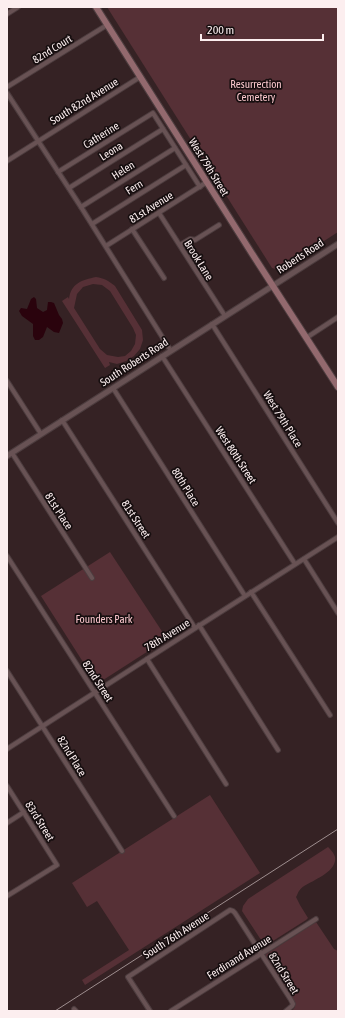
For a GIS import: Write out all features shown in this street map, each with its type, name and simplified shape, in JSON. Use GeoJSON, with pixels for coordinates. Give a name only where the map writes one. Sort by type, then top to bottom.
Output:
{"type":"FeatureCollection","features":[{"type":"Feature","properties":{"kind":"main road","name":"West 79th Street"},"geometry":{"type":"LineString","coordinates":[[96,7],[272,286],[338,387]]}},
{"type":"Feature","properties":{"kind":"street"},"geometry":{"type":"LineString","coordinates":[[7,14],[18,7]]}},
{"type":"Feature","properties":{"kind":"street","name":"82nd Court"},"geometry":{"type":"LineString","coordinates":[[7,88],[107,25]]}},
{"type":"Feature","properties":{"kind":"street","name":"South 82nd Avenue"},"geometry":{"type":"LineString","coordinates":[[7,161],[140,77]]}},
{"type":"Feature","properties":{"kind":"street"},"geometry":{"type":"LineString","coordinates":[[7,93],[82,207],[171,351]]}},
{"type":"Feature","properties":{"kind":"street","name":"Catherine"},"geometry":{"type":"LineString","coordinates":[[58,172],[152,113],[163,129]]}},
{"type":"Feature","properties":{"kind":"street"},"geometry":{"type":"LineString","coordinates":[[163,129],[200,187]]}},
{"type":"Feature","properties":{"kind":"street","name":"Leona"},"geometry":{"type":"LineString","coordinates":[[69,188],[163,129]]}},
{"type":"Feature","properties":{"kind":"street","name":"Helen"},"geometry":{"type":"LineString","coordinates":[[82,207],[175,148]]}},
{"type":"Feature","properties":{"kind":"street","name":"Fern"},"geometry":{"type":"LineString","coordinates":[[92,224],[186,165]]}},
{"type":"Feature","properties":{"kind":"street","name":"81st Avenue"},"geometry":{"type":"LineString","coordinates":[[106,246],[207,182]]}},
{"type":"Feature","properties":{"kind":"street","name":"Brook Lane"},"geometry":{"type":"LineString","coordinates":[[159,212],[225,316]]}},
{"type":"Feature","properties":{"kind":"street"},"geometry":{"type":"LineString","coordinates":[[180,245],[190,239],[195,240],[219,225]]}},
{"type":"Feature","properties":{"kind":"street"},"geometry":{"type":"LineString","coordinates":[[132,229],[164,278]]}},
{"type":"Feature","properties":{"kind":"street","name":"Roberts Road"},"geometry":{"type":"LineString","coordinates":[[272,286],[338,244]]}},
{"type":"Feature","properties":{"kind":"street","name":"South Roberts Road"},"geometry":{"type":"LineString","coordinates":[[9,454],[272,286]]}},
{"type":"Feature","properties":{"kind":"street"},"geometry":{"type":"LineString","coordinates":[[306,338],[338,317]]}},
{"type":"Feature","properties":{"kind":"street","name":"West 79th Place"},"geometry":{"type":"LineString","coordinates":[[212,324],[338,523]]}},
{"type":"Feature","properties":{"kind":"street","name":"West 80th Street"},"geometry":{"type":"LineString","coordinates":[[162,356],[295,564]]}},
{"type":"Feature","properties":{"kind":"street"},"geometry":{"type":"LineString","coordinates":[[7,381],[41,434]]}},
{"type":"Feature","properties":{"kind":"street","name":"80th Place"},"geometry":{"type":"LineString","coordinates":[[113,388],[245,596]]}},
{"type":"Feature","properties":{"kind":"street","name":"81st Street"},"geometry":{"type":"LineString","coordinates":[[62,420],[278,750]]}},
{"type":"Feature","properties":{"kind":"street","name":"81st Place"},"geometry":{"type":"LineString","coordinates":[[9,454],[92,578]]}},
{"type":"Feature","properties":{"kind":"street","name":"78th Avenue"},"geometry":{"type":"LineString","coordinates":[[7,749],[338,537]]}},
{"type":"Feature","properties":{"kind":"street","name":"82nd Street"},"geometry":{"type":"LineString","coordinates":[[7,556],[174,816]]}},
{"type":"Feature","properties":{"kind":"street"},"geometry":{"type":"LineString","coordinates":[[304,559],[338,613]]}},
{"type":"Feature","properties":{"kind":"street"},"geometry":{"type":"LineString","coordinates":[[251,592],[330,715]]}},
{"type":"Feature","properties":{"kind":"street"},"geometry":{"type":"LineString","coordinates":[[147,659],[226,784]]}},
{"type":"Feature","properties":{"kind":"street","name":"82nd Place"},"geometry":{"type":"LineString","coordinates":[[7,671],[122,851]]}},
{"type":"Feature","properties":{"kind":"street","name":"83rd Street"},"geometry":{"type":"LineString","coordinates":[[7,786],[57,865],[7,896]]}},
{"type":"Feature","properties":{"kind":"street"},"geometry":{"type":"LineString","coordinates":[[7,823],[24,812]]}},
{"type":"Feature","properties":{"kind":"street","name":"South 76th Avenue"},"geometry":{"type":"LineString","coordinates":[[150,1011],[128,977],[230,910],[233,910]]}},
{"type":"Feature","properties":{"kind":"street","name":"82nd Street"},"geometry":{"type":"LineString","coordinates":[[233,910],[291,1000],[293,1004],[286,1011]]}},
{"type":"Feature","properties":{"kind":"street","name":"Ferdinand Avenue"},"geometry":{"type":"LineString","coordinates":[[171,1011],[316,919]]}},
{"type":"Feature","properties":{"kind":"green space","name":"Resurrection Cemetery"},"geometry":{"type":"Polygon","coordinates":[[[107,7],[338,7],[338,232],[279,270],[272,268],[107,7]]]}},
{"type":"Feature","properties":{"kind":"green space"},"geometry":{"type":"Polygon","coordinates":[[[96,277],[102,278],[115,286],[142,330],[143,340],[140,349],[134,356],[117,364],[109,362],[110,365],[105,368],[62,301],[68,297],[69,299],[72,289],[78,283],[96,277]],[[93,284],[83,287],[77,294],[74,308],[100,349],[107,355],[118,357],[125,356],[131,351],[135,344],[136,335],[110,291],[102,285],[93,284]]]}},
{"type":"Feature","properties":{"kind":"green space","name":"Founders Park"},"geometry":{"type":"Polygon","coordinates":[[[110,552],[167,639],[97,684],[41,596],[110,552]]]}},
{"type":"Feature","properties":{"kind":"green space"},"geometry":{"type":"Polygon","coordinates":[[[210,795],[260,873],[85,985],[82,980],[129,950],[97,901],[87,907],[72,883],[210,795]]]}},
{"type":"Feature","properties":{"kind":"green space"},"geometry":{"type":"Polygon","coordinates":[[[328,847],[335,857],[334,865],[325,874],[302,888],[296,897],[308,918],[265,946],[242,911],[243,906],[248,899],[328,847]]]}},
{"type":"Feature","properties":{"kind":"green space"},"geometry":{"type":"Polygon","coordinates":[[[316,922],[334,949],[338,951],[338,1011],[292,1011],[295,1007],[294,1001],[265,955],[316,922]]]}},
{"type":"Feature","properties":{"kind":"shaded area"},"geometry":{"type":"Polygon","coordinates":[[[34,297],[36,299],[37,308],[43,312],[47,310],[48,302],[54,303],[63,323],[59,333],[54,332],[47,327],[43,337],[39,340],[35,340],[33,336],[33,324],[22,316],[19,311],[21,308],[27,309],[31,299],[34,297]]]}},
{"type":"Feature","properties":{"kind":"railway"},"geometry":{"type":"LineString","coordinates":[[55,1011],[338,829]]}}]}
